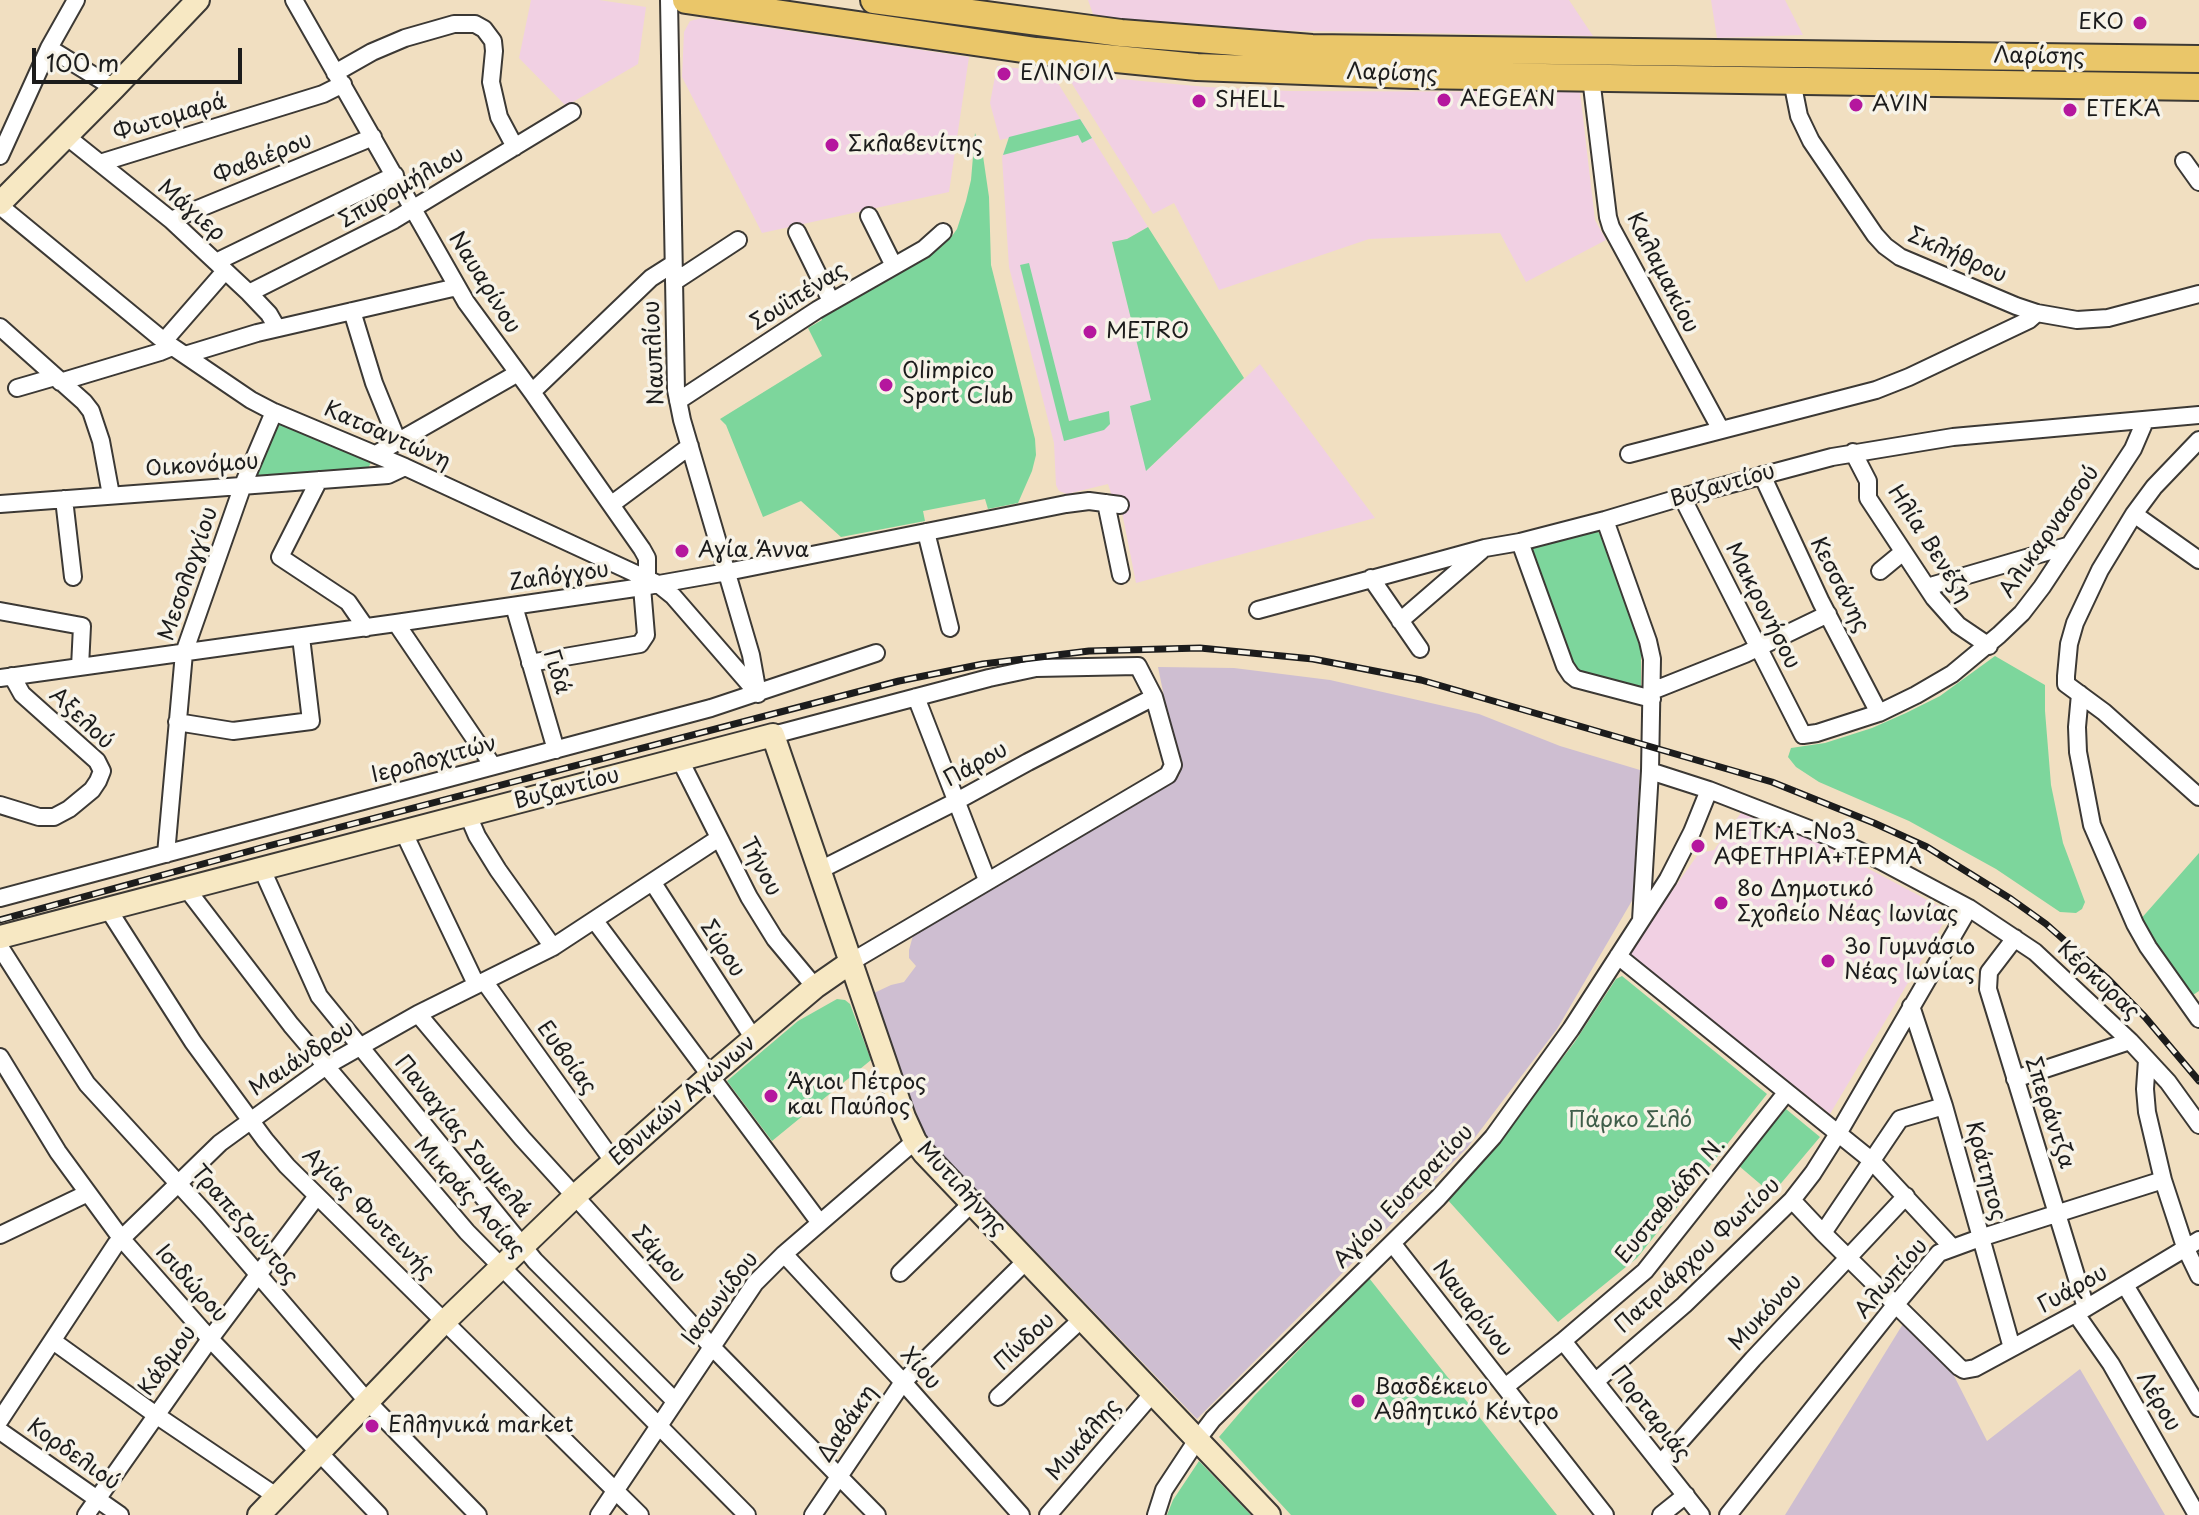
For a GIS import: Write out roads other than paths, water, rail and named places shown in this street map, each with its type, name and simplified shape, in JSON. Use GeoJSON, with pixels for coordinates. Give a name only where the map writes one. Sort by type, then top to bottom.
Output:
{"type":"FeatureCollection","features":[{"type":"Feature","properties":{"kind":"main road","name":"Λαρίσης"},"geometry":{"type":"LineString","coordinates":[[686,0],[1036,51],[1197,67],[1412,75],[2199,87]]}},
{"type":"Feature","properties":{"kind":"main road","name":"Λαρίσης"},"geometry":{"type":"LineString","coordinates":[[874,0],[1121,33],[1312,48],[2199,59]]}},
{"type":"Feature","properties":{"kind":"street"},"geometry":{"type":"LineString","coordinates":[[0,156],[49,48],[76,0]]}},
{"type":"Feature","properties":{"kind":"street"},"geometry":{"type":"LineString","coordinates":[[3,199],[171,29],[189,3],[211,0]]}},
{"type":"Feature","properties":{"kind":"street","name":"Ναυαρίνου"},"geometry":{"type":"LineString","coordinates":[[294,0],[457,287],[647,558],[647,630],[646,638],[640,644],[530,663]]}},
{"type":"Feature","properties":{"kind":"street","name":"Ναυπλίου"},"geometry":{"type":"LineString","coordinates":[[669,0],[675,380],[690,446],[751,655],[758,694]]}},
{"type":"Feature","properties":{"kind":"street","name":"Φωτομαρά"},"geometry":{"type":"LineString","coordinates":[[100,163],[323,94],[372,52],[405,38],[464,22],[478,25],[493,41],[491,82],[499,117],[515,147]]}},
{"type":"Feature","properties":{"kind":"street"},"geometry":{"type":"LineString","coordinates":[[49,48],[114,88]]}},
{"type":"Feature","properties":{"kind":"street","name":"Καλαμακίου"},"geometry":{"type":"LineString","coordinates":[[1591,78],[1611,227],[1721,430]]}},
{"type":"Feature","properties":{"kind":"street","name":"Σκλήθρου"},"geometry":{"type":"LineString","coordinates":[[1792,81],[1806,133],[1875,235],[1900,257],[2037,313],[2077,320],[2099,320],[2199,294]]}},
{"type":"Feature","properties":{"kind":"street","name":"Σπυρομήλιου"},"geometry":{"type":"LineString","coordinates":[[249,293],[368,234],[572,112]]}},
{"type":"Feature","properties":{"kind":"street","name":"Μάγιερ"},"geometry":{"type":"LineString","coordinates":[[66,136],[171,220],[249,293],[269,314],[277,328]]}},
{"type":"Feature","properties":{"kind":"street","name":"Φαβιέρου"},"geometry":{"type":"LineString","coordinates":[[171,220],[373,137]]}},
{"type":"Feature","properties":{"kind":"street"},"geometry":{"type":"LineString","coordinates":[[2184,161],[2199,182]]}},
{"type":"Feature","properties":{"kind":"street"},"geometry":{"type":"LineString","coordinates":[[174,348],[220,267],[395,175]]}},
{"type":"Feature","properties":{"kind":"street","name":"Κατσαντώνη"},"geometry":{"type":"LineString","coordinates":[[3,199],[174,348],[251,400],[405,467],[673,596],[758,694]]}},
{"type":"Feature","properties":{"kind":"street"},"geometry":{"type":"LineString","coordinates":[[869,216],[894,266]]}},
{"type":"Feature","properties":{"kind":"street"},"geometry":{"type":"LineString","coordinates":[[797,232],[831,301]]}},
{"type":"Feature","properties":{"kind":"street","name":"Σουϊπένας"},"geometry":{"type":"LineString","coordinates":[[678,401],[831,301],[929,246],[943,232]]}},
{"type":"Feature","properties":{"kind":"street"},"geometry":{"type":"LineString","coordinates":[[674,282],[738,240]]}},
{"type":"Feature","properties":{"kind":"street"},"geometry":{"type":"LineString","coordinates":[[532,392],[651,278],[673,264]]}},
{"type":"Feature","properties":{"kind":"street"},"geometry":{"type":"LineString","coordinates":[[17,388],[174,348],[226,341],[457,287]]}},
{"type":"Feature","properties":{"kind":"street"},"geometry":{"type":"LineString","coordinates":[[352,311],[374,383],[398,442]]}},
{"type":"Feature","properties":{"kind":"street"},"geometry":{"type":"LineString","coordinates":[[1629,454],[1891,385],[2029,320],[2037,313]]}},
{"type":"Feature","properties":{"kind":"street"},"geometry":{"type":"LineString","coordinates":[[0,327],[91,411],[101,441],[111,495]]}},
{"type":"Feature","properties":{"kind":"street"},"geometry":{"type":"LineString","coordinates":[[376,454],[518,373]]}},
{"type":"Feature","properties":{"kind":"street","name":"Μεσολογγίου"},"geometry":{"type":"LineString","coordinates":[[166,854],[184,653],[243,485],[274,412]]}},
{"type":"Feature","properties":{"kind":"street","name":"Βυζαντίου"},"geometry":{"type":"LineString","coordinates":[[1258,610],[1853,452],[1953,437],[2199,415]]}},
{"type":"Feature","properties":{"kind":"street","name":"Αλικαρνασσού"},"geometry":{"type":"LineString","coordinates":[[1803,735],[1879,713],[1936,684],[1989,646],[2033,599],[2133,449],[2145,421]]}},
{"type":"Feature","properties":{"kind":"street"},"geometry":{"type":"LineString","coordinates":[[2197,1017],[2135,924],[2092,825],[2078,752],[2069,644],[2080,611],[2100,570],[2134,514],[2164,475],[2199,440]]}},
{"type":"Feature","properties":{"kind":"street"},"geometry":{"type":"LineString","coordinates":[[612,504],[690,446]]}},
{"type":"Feature","properties":{"kind":"street","name":"Ηλία Βενέζη"},"geometry":{"type":"LineString","coordinates":[[1853,452],[1868,481],[1868,498],[1927,587],[1950,617],[1989,646]]}},
{"type":"Feature","properties":{"kind":"street","name":"Οικονόμου"},"geometry":{"type":"LineString","coordinates":[[0,504],[388,475],[405,467]]}},
{"type":"Feature","properties":{"kind":"street","name":"Κεσσάνης"},"geometry":{"type":"LineString","coordinates":[[1762,475],[1879,713]]}},
{"type":"Feature","properties":{"kind":"street"},"geometry":{"type":"LineString","coordinates":[[319,480],[280,557],[348,602],[366,628]]}},
{"type":"Feature","properties":{"kind":"street","name":"Μακρονήσου"},"geometry":{"type":"LineString","coordinates":[[1682,497],[1803,735]]}},
{"type":"Feature","properties":{"kind":"street"},"geometry":{"type":"LineString","coordinates":[[64,499],[73,577]]}},
{"type":"Feature","properties":{"kind":"street","name":"Ζαλόγγου"},"geometry":{"type":"LineString","coordinates":[[6,677],[366,628],[727,572],[1089,501],[1113,504],[1121,575]]}},
{"type":"Feature","properties":{"kind":"street"},"geometry":{"type":"LineString","coordinates":[[2134,514],[2199,560]]}},
{"type":"Feature","properties":{"kind":"street","name":"Αγίου Ευστρατίου"},"geometry":{"type":"LineString","coordinates":[[1605,520],[1650,646],[1650,771],[1641,921]]}},
{"type":"Feature","properties":{"kind":"street"},"geometry":{"type":"LineString","coordinates":[[926,532],[950,628]]}},
{"type":"Feature","properties":{"kind":"street"},"geometry":{"type":"LineString","coordinates":[[1520,542],[1568,671],[1576,679],[1652,695],[1828,614]]}},
{"type":"Feature","properties":{"kind":"street"},"geometry":{"type":"LineString","coordinates":[[1927,587],[2067,546]]}},
{"type":"Feature","properties":{"kind":"street"},"geometry":{"type":"LineString","coordinates":[[1400,621],[1485,548]]}},
{"type":"Feature","properties":{"kind":"street"},"geometry":{"type":"LineString","coordinates":[[1880,571],[1903,552]]}},
{"type":"Feature","properties":{"kind":"street"},"geometry":{"type":"LineString","coordinates":[[1371,578],[1420,649]]}},
{"type":"Feature","properties":{"kind":"street","name":"Γιδά"},"geometry":{"type":"LineString","coordinates":[[514,606],[556,750]]}},
{"type":"Feature","properties":{"kind":"street"},"geometry":{"type":"LineString","coordinates":[[0,611],[82,626],[80,667]]}},
{"type":"Feature","properties":{"kind":"street"},"geometry":{"type":"LineString","coordinates":[[396,623],[493,766]]}},
{"type":"Feature","properties":{"kind":"street"},"geometry":{"type":"LineString","coordinates":[[177,722],[233,731],[311,721],[301,637]]}},
{"type":"Feature","properties":{"kind":"street","name":"Ιερολοχιτών"},"geometry":{"type":"LineString","coordinates":[[0,898],[758,694],[876,653]]}},
{"type":"Feature","properties":{"kind":"street","name":"Βυζαντίου"},"geometry":{"type":"LineString","coordinates":[[0,937],[679,758],[1036,668],[1138,666],[1154,697]]}},
{"type":"Feature","properties":{"kind":"street","name":"Αξελού"},"geometry":{"type":"LineString","coordinates":[[0,805],[39,817],[54,817],[92,790],[101,777],[102,769],[6,677]]}},
{"type":"Feature","properties":{"kind":"street"},"geometry":{"type":"LineString","coordinates":[[2073,689],[2104,712],[2199,796]]}},
{"type":"Feature","properties":{"kind":"street"},"geometry":{"type":"LineString","coordinates":[[916,697],[987,880]]}},
{"type":"Feature","properties":{"kind":"street","name":"Εθνικών Αγώνων"},"geometry":{"type":"LineString","coordinates":[[259,1515],[522,1245],[613,1161],[815,987],[987,880],[1168,775],[1172,770],[1172,757],[1154,697]]}},
{"type":"Feature","properties":{"kind":"street","name":"Πάρου"},"geometry":{"type":"LineString","coordinates":[[820,870],[1154,697]]}},
{"type":"Feature","properties":{"kind":"street","name":"Μυτιλήνης"},"geometry":{"type":"LineString","coordinates":[[773,735],[904,1117],[915,1141],[1269,1515]]}},
{"type":"Feature","properties":{"kind":"street","name":"Τήνου"},"geometry":{"type":"LineString","coordinates":[[679,758],[749,897],[775,939],[815,987]]}},
{"type":"Feature","properties":{"kind":"street"},"geometry":{"type":"LineString","coordinates":[[1650,771],[1709,790],[1830,837],[1969,908]]}},
{"type":"Feature","properties":{"kind":"street","name":"Αγίου Ευστρατίου"},"geometry":{"type":"LineString","coordinates":[[1156,1515],[1164,1490],[1197,1440],[1230,1402],[1459,1176],[1493,1137],[1559,1046],[1641,921],[1679,859],[1709,790]]}},
{"type":"Feature","properties":{"kind":"street"},"geometry":{"type":"LineString","coordinates":[[468,815],[498,870],[553,947]]}},
{"type":"Feature","properties":{"kind":"street","name":"Ευβοίας"},"geometry":{"type":"LineString","coordinates":[[403,831],[480,983],[613,1161]]}},
{"type":"Feature","properties":{"kind":"street","name":"Μαιάνδρου"},"geometry":{"type":"LineString","coordinates":[[0,1420],[106,1256],[220,1143],[326,1066],[418,1014],[553,947],[719,838]]}},
{"type":"Feature","properties":{"kind":"street","name":"Παναγίας Σουμελά"},"geometry":{"type":"LineString","coordinates":[[261,867],[319,996],[542,1268],[675,1401]]}},
{"type":"Feature","properties":{"kind":"street","name":"Σύρου"},"geometry":{"type":"LineString","coordinates":[[653,883],[754,1039]]}},
{"type":"Feature","properties":{"kind":"street","name":"Μικράς Ασίας"},"geometry":{"type":"LineString","coordinates":[[186,888],[291,1025],[459,1223],[747,1515]]}},
{"type":"Feature","properties":{"kind":"street","name":"Κέρκυρας"},"geometry":{"type":"LineString","coordinates":[[1969,908],[2035,952],[2130,1041],[2168,1082],[2199,1125]]}},
{"type":"Feature","properties":{"kind":"street","name":"Πατριάρχου Φωτίου"},"geometry":{"type":"LineString","coordinates":[[1596,1381],[1684,1305],[1792,1200],[1839,1132],[1969,908]]}},
{"type":"Feature","properties":{"kind":"street","name":"Αγίας Φωτεινής"},"geometry":{"type":"LineString","coordinates":[[108,909],[193,1042],[287,1166],[640,1515]]}},
{"type":"Feature","properties":{"kind":"street"},"geometry":{"type":"LineString","coordinates":[[595,921],[820,1223]]}},
{"type":"Feature","properties":{"kind":"street","name":"Σπεράντζα"},"geometry":{"type":"LineString","coordinates":[[2015,938],[1989,972],[1987,984],[2058,1213],[2081,1311]]}},
{"type":"Feature","properties":{"kind":"street","name":"Τραπεζούντος"},"geometry":{"type":"LineString","coordinates":[[0,947],[83,1078],[178,1182],[367,1401],[478,1515]]}},
{"type":"Feature","properties":{"kind":"street"},"geometry":{"type":"LineString","coordinates":[[1618,956],[1786,1093],[1839,1132],[1871,1160],[1952,1247]]}},
{"type":"Feature","properties":{"kind":"street","name":"Κράτητος"},"geometry":{"type":"LineString","coordinates":[[1911,1006],[1944,1106],[2012,1348]]}},
{"type":"Feature","properties":{"kind":"street","name":"Σάμου"},"geometry":{"type":"LineString","coordinates":[[418,1014],[522,1138],[712,1347],[877,1515]]}},
{"type":"Feature","properties":{"kind":"street"},"geometry":{"type":"LineString","coordinates":[[2015,1079],[2130,1041]]}},
{"type":"Feature","properties":{"kind":"street","name":"Ισιδώρου"},"geometry":{"type":"LineString","coordinates":[[0,1057],[58,1152],[121,1238],[210,1339],[319,1452],[370,1512]]}},
{"type":"Feature","properties":{"kind":"street"},"geometry":{"type":"LineString","coordinates":[[2147,1060],[2147,1112],[2163,1180],[2192,1244],[2199,1276]]}},
{"type":"Feature","properties":{"kind":"street","name":"Ευσταθιάδη Ν."},"geometry":{"type":"LineString","coordinates":[[1505,1387],[1645,1271],[1786,1093]]}},
{"type":"Feature","properties":{"kind":"street"},"geometry":{"type":"LineString","coordinates":[[1823,1233],[1900,1119],[1944,1106]]}},
{"type":"Feature","properties":{"kind":"street","name":"Ιασωνίδου"},"geometry":{"type":"LineString","coordinates":[[599,1515],[750,1289],[784,1254],[915,1141]]}},
{"type":"Feature","properties":{"kind":"street","name":"Αλωπίου"},"geometry":{"type":"LineString","coordinates":[[1728,1515],[1939,1253],[2163,1180]]}},
{"type":"Feature","properties":{"kind":"street"},"geometry":{"type":"LineString","coordinates":[[0,1235],[88,1193]]}},
{"type":"Feature","properties":{"kind":"street","name":"Κάδμου"},"geometry":{"type":"LineString","coordinates":[[86,1515],[210,1339],[317,1196]]}},
{"type":"Feature","properties":{"kind":"street","name":"Μυκόνου"},"geometry":{"type":"LineString","coordinates":[[1661,1463],[1906,1196]]}},
{"type":"Feature","properties":{"kind":"street"},"geometry":{"type":"LineString","coordinates":[[1792,1200],[1896,1304]]}},
{"type":"Feature","properties":{"kind":"street"},"geometry":{"type":"LineString","coordinates":[[900,1273],[972,1203]]}},
{"type":"Feature","properties":{"kind":"street","name":"Ναυαρίνου"},"geometry":{"type":"LineString","coordinates":[[1392,1243],[1605,1515]]}},
{"type":"Feature","properties":{"kind":"street","name":"Γυάρου"},"geometry":{"type":"LineString","coordinates":[[1896,1304],[1959,1367],[1964,1370],[1975,1368],[2081,1311],[2192,1244]]}},
{"type":"Feature","properties":{"kind":"street","name":"Χίου"},"geometry":{"type":"LineString","coordinates":[[784,1254],[1021,1515]]}},
{"type":"Feature","properties":{"kind":"street","name":"Δαβάκη"},"geometry":{"type":"LineString","coordinates":[[813,1515],[903,1382],[1027,1260]]}},
{"type":"Feature","properties":{"kind":"street"},"geometry":{"type":"LineString","coordinates":[[2125,1285],[2192,1378],[2199,1408]]}},
{"type":"Feature","properties":{"kind":"street","name":"Λέρου"},"geometry":{"type":"LineString","coordinates":[[2081,1311],[2197,1515]]}},
{"type":"Feature","properties":{"kind":"street","name":"Πίνδου"},"geometry":{"type":"LineString","coordinates":[[998,1397],[1083,1318]]}},
{"type":"Feature","properties":{"kind":"street"},"geometry":{"type":"LineString","coordinates":[[53,1341],[276,1496]]}},
{"type":"Feature","properties":{"kind":"street","name":"Πορταριάς"},"geometry":{"type":"LineString","coordinates":[[1563,1341],[1701,1515]]}},
{"type":"Feature","properties":{"kind":"street","name":"Μυκάλης"},"geometry":{"type":"LineString","coordinates":[[1048,1515],[1153,1393]]}},
{"type":"Feature","properties":{"kind":"street","name":"Κορδελιού"},"geometry":{"type":"LineString","coordinates":[[0,1431],[120,1515]]}},
{"type":"Feature","properties":{"kind":"street"},"geometry":{"type":"LineString","coordinates":[[1661,1515],[1686,1495]]}},
{"type":"Feature","properties":{"kind":"railway"},"geometry":{"type":"LineString","coordinates":[[0,920],[268,846],[899,681],[983,664],[1089,651],[1200,648],[1313,659],[1421,680],[1772,782],[1874,823],[1927,847],[2046,924],[2107,978],[2199,1081]]}},
{"type":"Feature","properties":{"kind":"place","name":"EKO"},"geometry":{"type":"Point","coordinates":[2140,23]}},
{"type":"Feature","properties":{"kind":"place","name":"ΕΛΙΝΟΙΛ"},"geometry":{"type":"Point","coordinates":[1004,74]}},
{"type":"Feature","properties":{"kind":"place","name":"AEGEAN"},"geometry":{"type":"Point","coordinates":[1444,100]}},
{"type":"Feature","properties":{"kind":"place","name":"SHELL"},"geometry":{"type":"Point","coordinates":[1199,101]}},
{"type":"Feature","properties":{"kind":"place","name":"AVIN"},"geometry":{"type":"Point","coordinates":[1856,105]}},
{"type":"Feature","properties":{"kind":"place","name":"ΕΤΕΚΑ"},"geometry":{"type":"Point","coordinates":[2070,110]}},
{"type":"Feature","properties":{"kind":"place","name":"Σκλαβενίτης"},"geometry":{"type":"Point","coordinates":[832,145]}},
{"type":"Feature","properties":{"kind":"place","name":"METRO"},"geometry":{"type":"Point","coordinates":[1090,332]}},
{"type":"Feature","properties":{"kind":"place","name":"Olimpico Sport Club"},"geometry":{"type":"Point","coordinates":[886,385]}},
{"type":"Feature","properties":{"kind":"place","name":"Αγία Άννα"},"geometry":{"type":"Point","coordinates":[682,551]}},
{"type":"Feature","properties":{"kind":"place","name":"ΜΕΤΚΑ -Νο3 ΑΦΕΤΗΡΙΑ+ΤΕΡΜΑ"},"geometry":{"type":"Point","coordinates":[1698,846]}},
{"type":"Feature","properties":{"kind":"place","name":"8ο Δημοτικό Σχολείο Νέας Ιωνίας"},"geometry":{"type":"Point","coordinates":[1721,903]}},
{"type":"Feature","properties":{"kind":"place","name":"3ο Γυμνάσιο Νέας Ιωνίας"},"geometry":{"type":"Point","coordinates":[1828,961]}},
{"type":"Feature","properties":{"kind":"place","name":"Άγιοι Πέτρος και Παύλος"},"geometry":{"type":"Point","coordinates":[771,1096]}},
{"type":"Feature","properties":{"kind":"place","name":"Βασδέκειο Αθλητικό Κέντρο"},"geometry":{"type":"Point","coordinates":[1358,1401]}},
{"type":"Feature","properties":{"kind":"place","name":"Ελληνικά market"},"geometry":{"type":"Point","coordinates":[372,1426]}},
{"type":"Feature","properties":{"kind":"park label","name":"Πάρκο Σιλό"},"geometry":{"type":"Point","coordinates":[1630,1121]}}]}
